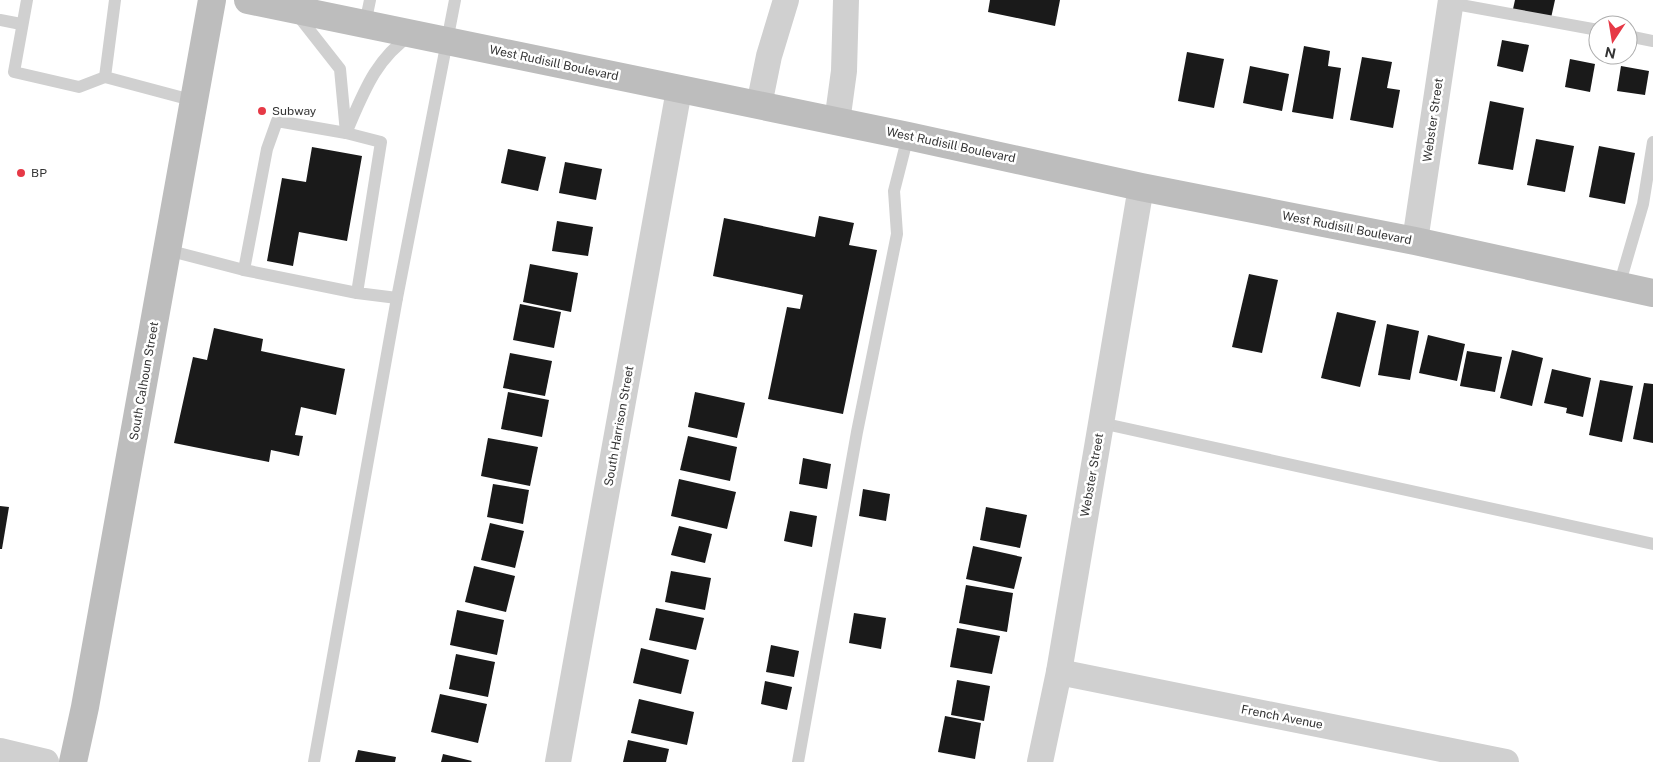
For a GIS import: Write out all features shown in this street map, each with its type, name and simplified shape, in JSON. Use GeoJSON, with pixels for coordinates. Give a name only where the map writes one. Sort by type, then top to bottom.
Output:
{"type":"FeatureCollection","features":[{"type":"Feature","properties":{"kind":"street","name":"South Calhoun Street"},"geometry":{"type":"LineString","coordinates":[[73,762],[85,707],[212,0]]}},
{"type":"Feature","properties":{"kind":"street","name":"West Rudisill Boulevard"},"geometry":{"type":"LineString","coordinates":[[248,0],[293,9],[367,12],[413,34],[908,136],[1141,187],[1415,241],[1653,293]]}},
{"type":"Feature","properties":{"kind":"street"},"geometry":{"type":"LineString","coordinates":[[759,105],[769,56],[786,0]]}},
{"type":"Feature","properties":{"kind":"street"},"geometry":{"type":"LineString","coordinates":[[837,122],[844,71],[846,0]]}},
{"type":"Feature","properties":{"kind":"street","name":"Webster Street"},"geometry":{"type":"LineString","coordinates":[[1415,241],[1450,2]]}},
{"type":"Feature","properties":{"kind":"street","name":"South Harrison Street"},"geometry":{"type":"LineString","coordinates":[[558,762],[679,90]]}},
{"type":"Feature","properties":{"kind":"street","name":"Webster Street"},"geometry":{"type":"LineString","coordinates":[[1040,762],[1059,672],[1141,187]]}},
{"type":"Feature","properties":{"kind":"street","name":"French Avenue"},"geometry":{"type":"LineString","coordinates":[[1059,672],[1506,762]]}},
{"type":"Feature","properties":{"kind":"street"},"geometry":{"type":"LineString","coordinates":[[0,751],[46,762]]}},
{"type":"Feature","properties":{"kind":"lane"},"geometry":{"type":"LineString","coordinates":[[27,0],[21,24],[14,72],[79,87],[105,77],[195,100]]}},
{"type":"Feature","properties":{"kind":"lane"},"geometry":{"type":"LineString","coordinates":[[105,77],[116,0]]}},
{"type":"Feature","properties":{"kind":"lane"},"geometry":{"type":"LineString","coordinates":[[314,762],[397,298],[455,0]]}},
{"type":"Feature","properties":{"kind":"lane"},"geometry":{"type":"LineString","coordinates":[[1450,2],[1588,28]]}},
{"type":"Feature","properties":{"kind":"lane"},"geometry":{"type":"LineString","coordinates":[[293,9],[340,69],[346,133]]}},
{"type":"Feature","properties":{"kind":"lane"},"geometry":{"type":"LineString","coordinates":[[0,20],[21,24]]}},
{"type":"Feature","properties":{"kind":"lane"},"geometry":{"type":"LineString","coordinates":[[346,133],[368,84],[393,47],[413,34]]}},
{"type":"Feature","properties":{"kind":"lane"},"geometry":{"type":"LineString","coordinates":[[1638,38],[1653,40]]}},
{"type":"Feature","properties":{"kind":"lane"},"geometry":{"type":"LineString","coordinates":[[244,270],[267,149],[277,121],[346,133],[381,142],[356,294]]}},
{"type":"Feature","properties":{"kind":"lane"},"geometry":{"type":"LineString","coordinates":[[798,762],[857,432],[897,234],[894,191],[908,136]]}},
{"type":"Feature","properties":{"kind":"lane"},"geometry":{"type":"LineString","coordinates":[[1619,286],[1643,204],[1653,142]]}},
{"type":"Feature","properties":{"kind":"lane"},"geometry":{"type":"LineString","coordinates":[[168,250],[244,270],[356,294],[397,298]]}},
{"type":"Feature","properties":{"kind":"lane"},"geometry":{"type":"LineString","coordinates":[[1101,423],[1653,544]]}},
{"type":"Feature","properties":{"kind":"building"},"geometry":{"type":"Polygon","coordinates":[[[990,0],[1060,0],[1055,26],[988,12],[990,0]]]}},
{"type":"Feature","properties":{"kind":"building"},"geometry":{"type":"Polygon","coordinates":[[[1515,0],[1555,0],[1551,18],[1513,9],[1515,0]]]}},
{"type":"Feature","properties":{"kind":"building"},"geometry":{"type":"Polygon","coordinates":[[[1502,40],[1529,45],[1523,72],[1497,66],[1502,40]]]}},
{"type":"Feature","properties":{"kind":"building"},"geometry":{"type":"Polygon","coordinates":[[[1304,46],[1330,51],[1328,66],[1341,68],[1333,119],[1292,112],[1304,46]]]}},
{"type":"Feature","properties":{"kind":"building"},"geometry":{"type":"Polygon","coordinates":[[[1187,52],[1224,59],[1214,108],[1178,101],[1187,52]]]}},
{"type":"Feature","properties":{"kind":"building"},"geometry":{"type":"Polygon","coordinates":[[[1362,57],[1392,62],[1387,88],[1400,90],[1393,128],[1350,120],[1362,57]]]}},
{"type":"Feature","properties":{"kind":"building"},"geometry":{"type":"Polygon","coordinates":[[[1570,59],[1588,63],[1588,65],[1595,65],[1590,92],[1565,87],[1570,59]]]}},
{"type":"Feature","properties":{"kind":"building"},"geometry":{"type":"Polygon","coordinates":[[[1250,66],[1289,74],[1282,111],[1243,103],[1250,66]]]}},
{"type":"Feature","properties":{"kind":"building"},"geometry":{"type":"Polygon","coordinates":[[[1621,66],[1649,71],[1645,95],[1617,91],[1621,66]]]}},
{"type":"Feature","properties":{"kind":"building"},"geometry":{"type":"Polygon","coordinates":[[[1490,101],[1524,108],[1513,170],[1478,164],[1490,101]]]}},
{"type":"Feature","properties":{"kind":"building"},"geometry":{"type":"Polygon","coordinates":[[[1536,139],[1574,146],[1565,192],[1527,185],[1536,139]]]}},
{"type":"Feature","properties":{"kind":"building"},"geometry":{"type":"Polygon","coordinates":[[[1599,146],[1635,153],[1625,204],[1589,197],[1599,146]]]}},
{"type":"Feature","properties":{"kind":"building"},"geometry":{"type":"Polygon","coordinates":[[[312,147],[362,156],[347,241],[299,232],[293,266],[267,261],[282,178],[306,182],[312,147]]]}},
{"type":"Feature","properties":{"kind":"building"},"geometry":{"type":"Polygon","coordinates":[[[508,149],[546,157],[538,191],[501,183],[508,149]]]}},
{"type":"Feature","properties":{"kind":"building"},"geometry":{"type":"Polygon","coordinates":[[[565,162],[602,169],[596,200],[559,193],[565,162]]]}},
{"type":"Feature","properties":{"kind":"building"},"geometry":{"type":"Polygon","coordinates":[[[819,216],[854,223],[849,245],[877,250],[843,414],[768,399],[787,307],[800,309],[803,295],[713,276],[724,218],[815,237],[819,216]]]}},
{"type":"Feature","properties":{"kind":"building"},"geometry":{"type":"Polygon","coordinates":[[[557,221],[593,227],[588,256],[552,251],[557,221]]]}},
{"type":"Feature","properties":{"kind":"building"},"geometry":{"type":"Polygon","coordinates":[[[530,264],[578,273],[571,312],[523,302],[530,264]]]}},
{"type":"Feature","properties":{"kind":"building"},"geometry":{"type":"Polygon","coordinates":[[[1249,274],[1278,280],[1262,353],[1232,347],[1249,274]]]}},
{"type":"Feature","properties":{"kind":"building"},"geometry":{"type":"Polygon","coordinates":[[[520,304],[561,312],[554,348],[513,340],[520,304]]]}},
{"type":"Feature","properties":{"kind":"building"},"geometry":{"type":"Polygon","coordinates":[[[1337,312],[1376,321],[1360,387],[1321,378],[1337,312]]]}},
{"type":"Feature","properties":{"kind":"building"},"geometry":{"type":"Polygon","coordinates":[[[1387,324],[1419,331],[1410,380],[1378,375],[1387,324]]]}},
{"type":"Feature","properties":{"kind":"building"},"geometry":{"type":"Polygon","coordinates":[[[214,328],[263,339],[261,351],[345,369],[336,415],[301,407],[295,435],[303,436],[299,456],[271,450],[269,462],[174,443],[193,357],[207,360],[214,328]]]}},
{"type":"Feature","properties":{"kind":"building"},"geometry":{"type":"Polygon","coordinates":[[[1428,335],[1465,344],[1457,381],[1419,373],[1428,335]]]}},
{"type":"Feature","properties":{"kind":"building"},"geometry":{"type":"Polygon","coordinates":[[[1512,350],[1543,358],[1532,406],[1500,398],[1512,350]]]}},
{"type":"Feature","properties":{"kind":"building"},"geometry":{"type":"Polygon","coordinates":[[[1467,351],[1502,357],[1495,392],[1460,386],[1467,351]]]}},
{"type":"Feature","properties":{"kind":"building"},"geometry":{"type":"Polygon","coordinates":[[[510,353],[552,361],[545,396],[503,388],[510,353]]]}},
{"type":"Feature","properties":{"kind":"building"},"geometry":{"type":"Polygon","coordinates":[[[1552,369],[1591,378],[1583,417],[1566,413],[1567,408],[1544,403],[1552,369]]]}},
{"type":"Feature","properties":{"kind":"building"},"geometry":{"type":"Polygon","coordinates":[[[1600,380],[1633,386],[1622,442],[1589,435],[1600,380]]]}},
{"type":"Feature","properties":{"kind":"building"},"geometry":{"type":"Polygon","coordinates":[[[1644,383],[1653,384],[1653,443],[1633,439],[1644,383]]]}},
{"type":"Feature","properties":{"kind":"building"},"geometry":{"type":"Polygon","coordinates":[[[508,392],[549,400],[542,437],[501,429],[508,392]]]}},
{"type":"Feature","properties":{"kind":"building"},"geometry":{"type":"Polygon","coordinates":[[[695,392],[745,403],[737,438],[688,427],[695,392]]]}},
{"type":"Feature","properties":{"kind":"building"},"geometry":{"type":"Polygon","coordinates":[[[688,436],[737,447],[730,481],[680,470],[688,436]]]}},
{"type":"Feature","properties":{"kind":"building"},"geometry":{"type":"Polygon","coordinates":[[[488,438],[538,447],[530,486],[481,476],[488,438]]]}},
{"type":"Feature","properties":{"kind":"building"},"geometry":{"type":"Polygon","coordinates":[[[803,458],[831,464],[827,489],[799,484],[803,458]]]}},
{"type":"Feature","properties":{"kind":"building"},"geometry":{"type":"Polygon","coordinates":[[[679,479],[736,492],[727,529],[671,516],[679,479]]]}},
{"type":"Feature","properties":{"kind":"building"},"geometry":{"type":"Polygon","coordinates":[[[493,484],[529,490],[523,524],[487,517],[493,484]]]}},
{"type":"Feature","properties":{"kind":"building"},"geometry":{"type":"Polygon","coordinates":[[[863,489],[890,494],[886,521],[859,516],[863,489]]]}},
{"type":"Feature","properties":{"kind":"building"},"geometry":{"type":"Polygon","coordinates":[[[0,506],[9,507],[2,549],[0,549],[0,506]]]}},
{"type":"Feature","properties":{"kind":"building"},"geometry":{"type":"Polygon","coordinates":[[[986,507],[1027,515],[1020,548],[980,540],[986,507]]]}},
{"type":"Feature","properties":{"kind":"building"},"geometry":{"type":"Polygon","coordinates":[[[790,511],[817,516],[812,547],[784,541],[790,511]]]}},
{"type":"Feature","properties":{"kind":"building"},"geometry":{"type":"Polygon","coordinates":[[[490,523],[524,531],[515,568],[481,560],[490,523]]]}},
{"type":"Feature","properties":{"kind":"building"},"geometry":{"type":"Polygon","coordinates":[[[679,526],[712,534],[705,563],[671,555],[679,526]]]}},
{"type":"Feature","properties":{"kind":"building"},"geometry":{"type":"Polygon","coordinates":[[[973,546],[1022,557],[1014,589],[966,579],[973,546]]]}},
{"type":"Feature","properties":{"kind":"building"},"geometry":{"type":"Polygon","coordinates":[[[474,566],[515,576],[506,612],[465,602],[474,566]]]}},
{"type":"Feature","properties":{"kind":"building"},"geometry":{"type":"Polygon","coordinates":[[[671,571],[711,578],[705,610],[665,602],[671,571]]]}},
{"type":"Feature","properties":{"kind":"building"},"geometry":{"type":"Polygon","coordinates":[[[966,585],[1013,593],[1007,632],[959,623],[966,585]]]}},
{"type":"Feature","properties":{"kind":"building"},"geometry":{"type":"Polygon","coordinates":[[[656,608],[704,618],[696,650],[649,640],[656,608]]]}},
{"type":"Feature","properties":{"kind":"building"},"geometry":{"type":"Polygon","coordinates":[[[457,610],[504,620],[497,655],[450,645],[457,610]]]}},
{"type":"Feature","properties":{"kind":"building"},"geometry":{"type":"Polygon","coordinates":[[[854,613],[886,618],[881,649],[849,643],[854,613]]]}},
{"type":"Feature","properties":{"kind":"building"},"geometry":{"type":"Polygon","coordinates":[[[957,628],[1000,636],[992,674],[950,667],[957,628]]]}},
{"type":"Feature","properties":{"kind":"building"},"geometry":{"type":"Polygon","coordinates":[[[771,645],[799,651],[794,677],[766,672],[771,645]]]}},
{"type":"Feature","properties":{"kind":"building"},"geometry":{"type":"Polygon","coordinates":[[[641,648],[689,660],[681,694],[633,683],[641,648]]]}},
{"type":"Feature","properties":{"kind":"building"},"geometry":{"type":"Polygon","coordinates":[[[456,654],[495,662],[488,697],[449,689],[456,654]]]}},
{"type":"Feature","properties":{"kind":"building"},"geometry":{"type":"Polygon","coordinates":[[[957,680],[990,686],[984,721],[951,715],[957,680]]]}},
{"type":"Feature","properties":{"kind":"building"},"geometry":{"type":"Polygon","coordinates":[[[765,681],[792,687],[787,710],[761,704],[765,681]]]}},
{"type":"Feature","properties":{"kind":"building"},"geometry":{"type":"Polygon","coordinates":[[[440,694],[487,704],[478,743],[431,732],[440,694]]]}},
{"type":"Feature","properties":{"kind":"building"},"geometry":{"type":"Polygon","coordinates":[[[639,699],[694,712],[687,745],[631,733],[639,699]]]}},
{"type":"Feature","properties":{"kind":"building"},"geometry":{"type":"Polygon","coordinates":[[[945,716],[981,723],[975,759],[938,752],[945,716]]]}},
{"type":"Feature","properties":{"kind":"building"},"geometry":{"type":"Polygon","coordinates":[[[628,740],[669,749],[666,762],[623,762],[628,740]]]}},
{"type":"Feature","properties":{"kind":"building"},"geometry":{"type":"Polygon","coordinates":[[[358,750],[396,757],[395,762],[355,762],[358,750]]]}},
{"type":"Feature","properties":{"kind":"building"},"geometry":{"type":"Polygon","coordinates":[[[443,754],[472,761],[441,762],[443,754]]]}},
{"type":"Feature","properties":{"kind":"place","name":"Subway"},"geometry":{"type":"Point","coordinates":[262,111]}},
{"type":"Feature","properties":{"kind":"place","name":"BP"},"geometry":{"type":"Point","coordinates":[21,173]}}]}
